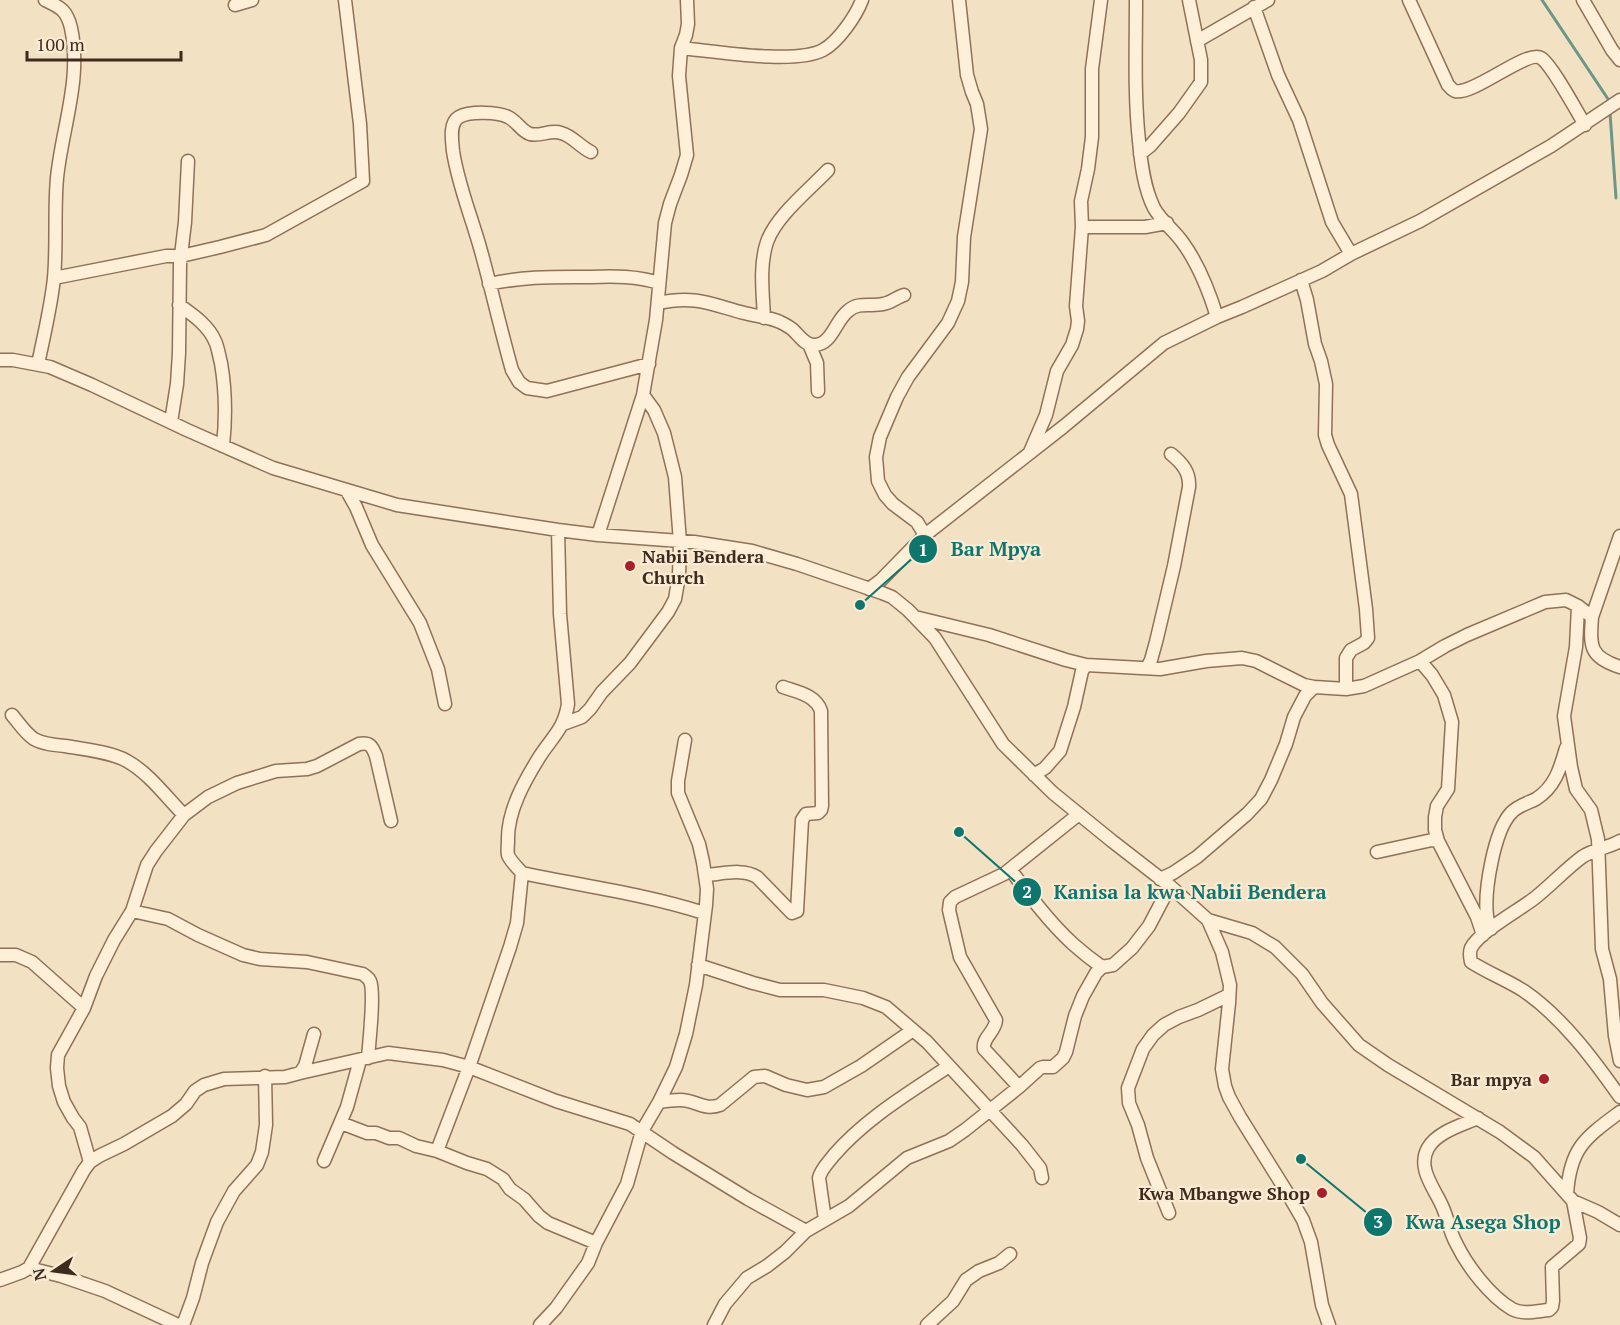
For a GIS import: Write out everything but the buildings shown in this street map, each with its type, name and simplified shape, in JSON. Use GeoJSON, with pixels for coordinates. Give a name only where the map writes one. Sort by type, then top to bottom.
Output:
{"type":"FeatureCollection","features":[{"type":"Feature","properties":{"kind":"street"},"geometry":{"type":"LineString","coordinates":[[38,364],[54,278],[57,180],[75,68],[71,28],[63,4],[45,0]]}},
{"type":"Feature","properties":{"kind":"street"},"geometry":{"type":"LineString","coordinates":[[235,5],[252,0]]}},
{"type":"Feature","properties":{"kind":"street"},"geometry":{"type":"LineString","coordinates":[[54,278],[166,256],[181,256],[266,235],[363,181],[360,124],[345,0]]}},
{"type":"Feature","properties":{"kind":"street"},"geometry":{"type":"LineString","coordinates":[[598,535],[643,395],[658,303],[665,223],[687,155],[679,76],[681,48],[688,24],[687,0]]}},
{"type":"Feature","properties":{"kind":"street"},"geometry":{"type":"LineString","coordinates":[[681,48],[764,56],[813,54],[831,44],[851,20],[862,0]]}},
{"type":"Feature","properties":{"kind":"street"},"geometry":{"type":"LineString","coordinates":[[925,535],[917,522],[885,495],[878,481],[876,457],[884,427],[897,397],[908,377],[948,323],[958,301],[962,282],[964,237],[981,129],[977,104],[967,75],[959,0]]}},
{"type":"Feature","properties":{"kind":"street"},"geometry":{"type":"LineString","coordinates":[[1030,453],[1046,415],[1057,371],[1072,345],[1077,329],[1076,306],[1082,227],[1081,201],[1092,137],[1092,69],[1101,0]]}},
{"type":"Feature","properties":{"kind":"street"},"geometry":{"type":"LineString","coordinates":[[1136,0],[1136,108],[1140,154],[1145,178],[1151,199],[1159,214],[1184,243],[1197,265],[1217,317]]}},
{"type":"Feature","properties":{"kind":"street"},"geometry":{"type":"LineString","coordinates":[[1140,154],[1179,113],[1201,82],[1202,69],[1189,0]]}},
{"type":"Feature","properties":{"kind":"street"},"geometry":{"type":"LineString","coordinates":[[1197,41],[1268,0]]}},
{"type":"Feature","properties":{"kind":"street"},"geometry":{"type":"LineString","coordinates":[[1409,0],[1448,85],[1455,91],[1465,90],[1510,67],[1538,56],[1551,69],[1585,125]]}},
{"type":"Feature","properties":{"kind":"street"},"geometry":{"type":"LineString","coordinates":[[1583,0],[1590,15],[1620,60]]}},
{"type":"Feature","properties":{"kind":"street"},"geometry":{"type":"LineString","coordinates":[[1254,7],[1278,75],[1299,120],[1314,162],[1324,202],[1332,222],[1351,254]]}},
{"type":"Feature","properties":{"kind":"street"},"geometry":{"type":"LineString","coordinates":[[869,589],[881,580],[925,535],[1111,388],[1155,349],[1217,317],[1301,280],[1450,204],[1585,125],[1620,100]]}},
{"type":"Feature","properties":{"kind":"street"},"geometry":{"type":"LineString","coordinates":[[591,152],[562,133],[554,131],[532,135],[507,116],[473,112],[457,118],[453,124],[453,149],[458,179],[478,240],[512,370],[519,382],[527,388],[547,391],[649,364]]}},
{"type":"Feature","properties":{"kind":"street"},"geometry":{"type":"LineString","coordinates":[[171,422],[177,384],[181,256],[188,161]]}},
{"type":"Feature","properties":{"kind":"street"},"geometry":{"type":"LineString","coordinates":[[764,318],[763,267],[768,241],[780,220],[828,170]]}},
{"type":"Feature","properties":{"kind":"street"},"geometry":{"type":"LineString","coordinates":[[1082,227],[1145,227],[1167,223]]}},
{"type":"Feature","properties":{"kind":"street"},"geometry":{"type":"LineString","coordinates":[[489,284],[531,277],[610,276],[659,283]]}},
{"type":"Feature","properties":{"kind":"street"},"geometry":{"type":"LineString","coordinates":[[1301,280],[1325,378],[1327,398],[1324,435],[1351,494],[1366,609],[1368,638],[1364,643],[1350,650],[1346,658],[1346,689]]}},
{"type":"Feature","properties":{"kind":"street"},"geometry":{"type":"LineString","coordinates":[[658,303],[672,300],[698,300],[775,320],[791,328],[804,342],[815,345],[830,338],[840,318],[849,309],[860,304],[883,304],[904,295]]}},
{"type":"Feature","properties":{"kind":"street"},"geometry":{"type":"LineString","coordinates":[[179,305],[198,319],[215,341],[226,401],[223,446]]}},
{"type":"Feature","properties":{"kind":"street"},"geometry":{"type":"LineString","coordinates":[[809,344],[817,363],[818,391]]}},
{"type":"Feature","properties":{"kind":"street"},"geometry":{"type":"LineString","coordinates":[[0,360],[13,360],[50,367],[273,468],[397,505],[558,530],[694,542],[752,551],[891,597],[935,638],[1003,744],[1034,775],[1079,814],[1208,920],[1252,933],[1275,947],[1302,974],[1322,1004],[1359,1045],[1516,1143],[1534,1157],[1570,1197],[1620,1225]]}},
{"type":"Feature","properties":{"kind":"street"},"geometry":{"type":"LineString","coordinates":[[563,723],[582,717],[590,709],[602,692],[630,663],[675,599],[679,576],[680,542],[675,477],[654,410],[643,395]]}},
{"type":"Feature","properties":{"kind":"street"},"geometry":{"type":"LineString","coordinates":[[1147,668],[1156,642],[1174,566],[1189,487],[1186,471],[1171,454]]}},
{"type":"Feature","properties":{"kind":"street"},"geometry":{"type":"LineString","coordinates":[[347,491],[372,544],[420,623],[438,669],[445,704]]}},
{"type":"Feature","properties":{"kind":"street"},"geometry":{"type":"LineString","coordinates":[[558,530],[560,615],[568,704],[563,723],[539,757],[519,795],[507,832],[508,855],[522,873],[646,898],[705,913]]}},
{"type":"Feature","properties":{"kind":"street"},"geometry":{"type":"LineString","coordinates":[[1620,536],[1592,617],[1591,645],[1607,663],[1620,667]]}},
{"type":"Feature","properties":{"kind":"street"},"geometry":{"type":"LineString","coordinates":[[914,616],[989,635],[1086,665],[1170,668],[1199,662],[1242,658],[1256,660],[1289,678],[1314,687],[1346,689],[1373,682],[1420,661],[1445,645],[1545,602],[1566,600],[1592,617]]}},
{"type":"Feature","properties":{"kind":"street"},"geometry":{"type":"LineString","coordinates":[[1578,606],[1576,647],[1564,716],[1576,789],[1591,810],[1598,838],[1602,949],[1610,979],[1615,1036],[1620,1061]]}},
{"type":"Feature","properties":{"kind":"street"},"geometry":{"type":"LineString","coordinates":[[1420,661],[1444,695],[1452,722],[1448,789],[1437,806],[1435,830],[1438,841],[1487,932]]}},
{"type":"Feature","properties":{"kind":"street"},"geometry":{"type":"LineString","coordinates":[[1034,775],[1045,768],[1060,751],[1074,707],[1082,671],[1086,665]]}},
{"type":"Feature","properties":{"kind":"street"},"geometry":{"type":"LineString","coordinates":[[706,875],[743,872],[752,874],[792,913],[797,911],[802,820],[806,814],[818,813],[822,806],[820,711],[816,701],[811,697],[783,687]]}},
{"type":"Feature","properties":{"kind":"street"},"geometry":{"type":"LineString","coordinates":[[714,1325],[725,1304],[747,1278],[785,1252],[806,1231],[849,1206],[907,1158],[949,1141],[990,1111],[1040,1068],[1053,1067],[1063,1058],[1075,1016],[1096,973],[1102,967],[1113,965],[1132,948],[1149,926],[1165,883],[1173,873],[1197,857],[1261,799],[1286,744],[1294,717],[1305,696],[1314,687]]}},
{"type":"Feature","properties":{"kind":"street"},"geometry":{"type":"LineString","coordinates":[[12,715],[36,740],[126,760],[153,782],[184,815]]}},
{"type":"Feature","properties":{"kind":"street"},"geometry":{"type":"LineString","coordinates":[[540,1325],[556,1308],[588,1263],[627,1184],[642,1131],[676,1067],[686,1034],[692,1009],[707,889],[699,844],[678,793],[685,740]]}},
{"type":"Feature","properties":{"kind":"street"},"geometry":{"type":"LineString","coordinates":[[1487,932],[1487,896],[1497,838],[1511,812],[1537,798],[1554,782],[1561,768],[1568,741]]}},
{"type":"Feature","properties":{"kind":"street"},"geometry":{"type":"LineString","coordinates":[[90,1162],[80,1127],[64,1102],[59,1086],[58,1055],[84,1008],[96,976],[114,940],[132,911],[147,865],[184,815],[208,797],[237,783],[276,771],[317,766],[359,744],[367,743],[372,746],[376,756],[392,821]]}},
{"type":"Feature","properties":{"kind":"street"},"geometry":{"type":"LineString","coordinates":[[1019,1087],[984,1049],[983,1044],[993,1032],[996,1020],[960,957],[949,910],[950,902],[955,897],[1004,874],[1079,814]]}},
{"type":"Feature","properties":{"kind":"street"},"geometry":{"type":"LineString","coordinates":[[1377,852],[1432,840],[1438,841]]}},
{"type":"Feature","properties":{"kind":"street"},"geometry":{"type":"LineString","coordinates":[[1620,841],[1610,847],[1597,849],[1582,858],[1535,898],[1487,932],[1471,948],[1470,956],[1471,962],[1522,990],[1558,1020],[1620,1097]]}},
{"type":"Feature","properties":{"kind":"street"},"geometry":{"type":"LineString","coordinates":[[1010,868],[1027,893],[1072,944],[1102,967]]}},
{"type":"Feature","properties":{"kind":"street"},"geometry":{"type":"LineString","coordinates":[[437,1151],[469,1067],[517,923],[522,873]]}},
{"type":"Feature","properties":{"kind":"street"},"geometry":{"type":"LineString","coordinates":[[132,911],[168,919],[243,955],[260,959],[307,962],[363,974],[368,978],[371,985],[364,1059],[341,1123],[324,1161]]}},
{"type":"Feature","properties":{"kind":"street"},"geometry":{"type":"LineString","coordinates":[[1208,920],[1222,952],[1230,985],[1222,1069],[1225,1086],[1240,1117],[1303,1220],[1311,1242],[1322,1305],[1329,1325]]}},
{"type":"Feature","properties":{"kind":"street"},"geometry":{"type":"LineString","coordinates":[[0,955],[16,955],[32,962],[84,1008]]}},
{"type":"Feature","properties":{"kind":"street"},"geometry":{"type":"LineString","coordinates":[[698,965],[780,990],[824,990],[863,998],[886,1007],[949,1066],[1032,1156],[1040,1168],[1042,1178]]}},
{"type":"Feature","properties":{"kind":"street"},"geometry":{"type":"LineString","coordinates":[[1169,1213],[1147,1158],[1129,1103],[1128,1088],[1143,1049],[1153,1035],[1164,1025],[1179,1017],[1229,995]]}},
{"type":"Feature","properties":{"kind":"street"},"geometry":{"type":"LineString","coordinates":[[659,1102],[681,1100],[710,1108],[716,1107],[754,1077],[765,1076],[786,1085],[807,1090],[824,1087],[861,1066],[913,1030]]}},
{"type":"Feature","properties":{"kind":"street"},"geometry":{"type":"LineString","coordinates":[[300,1073],[314,1034]]}},
{"type":"Feature","properties":{"kind":"street"},"geometry":{"type":"LineString","coordinates":[[0,1280],[29,1268],[90,1162],[172,1116],[186,1104],[195,1091],[204,1085],[224,1079],[285,1077],[388,1053],[443,1060],[469,1067],[556,1101],[630,1124],[748,1199],[806,1231]]}},
{"type":"Feature","properties":{"kind":"street"},"geometry":{"type":"LineString","coordinates":[[825,1220],[820,1172],[848,1139],[880,1113],[949,1066]]}},
{"type":"Feature","properties":{"kind":"street"},"geometry":{"type":"LineString","coordinates":[[183,1325],[217,1222],[234,1191],[257,1165],[262,1152],[266,1125],[265,1076]]}},
{"type":"Feature","properties":{"kind":"street"},"geometry":{"type":"LineString","coordinates":[[1478,1118],[1434,1139],[1424,1158],[1427,1177],[1443,1207],[1463,1256],[1484,1284],[1512,1309],[1521,1313],[1548,1310],[1552,1307],[1552,1267],[1579,1244],[1580,1238],[1568,1181],[1574,1155],[1592,1134],[1620,1112]]}},
{"type":"Feature","properties":{"kind":"street"},"geometry":{"type":"LineString","coordinates":[[341,1123],[367,1133],[399,1138],[416,1146],[487,1169],[503,1179],[510,1189],[524,1199],[548,1223],[596,1243]]}},
{"type":"Feature","properties":{"kind":"street"},"geometry":{"type":"LineString","coordinates":[[927,1325],[953,1301],[966,1280],[979,1271],[999,1263],[1010,1254]]}},
{"type":"Feature","properties":{"kind":"street"},"geometry":{"type":"LineString","coordinates":[[29,1268],[105,1291],[178,1325]]}},
{"type":"Feature","properties":{"kind":"waterway"},"geometry":{"type":"LineString","coordinates":[[1542,0],[1609,103]]}},
{"type":"Feature","properties":{"kind":"waterway"},"geometry":{"type":"LineString","coordinates":[[1610,113],[1616,198]]}},
{"type":"Feature","properties":{"kind":"place","name":"Nabii Bendera Church"},"geometry":{"type":"Point","coordinates":[630,566]}},
{"type":"Feature","properties":{"kind":"place","name":"Bar Mpya"},"geometry":{"type":"Point","coordinates":[860,605]}},
{"type":"Feature","properties":{"kind":"place","name":"Kanisa la kwa Nabii Bendera"},"geometry":{"type":"Point","coordinates":[959,832]}},
{"type":"Feature","properties":{"kind":"place","name":"Bar mpya"},"geometry":{"type":"Point","coordinates":[1544,1079]}},
{"type":"Feature","properties":{"kind":"place","name":"Kwa Asega Shop"},"geometry":{"type":"Point","coordinates":[1301,1159]}},
{"type":"Feature","properties":{"kind":"place","name":"Kwa Mbangwe Shop"},"geometry":{"type":"Point","coordinates":[1322,1193]}}]}
